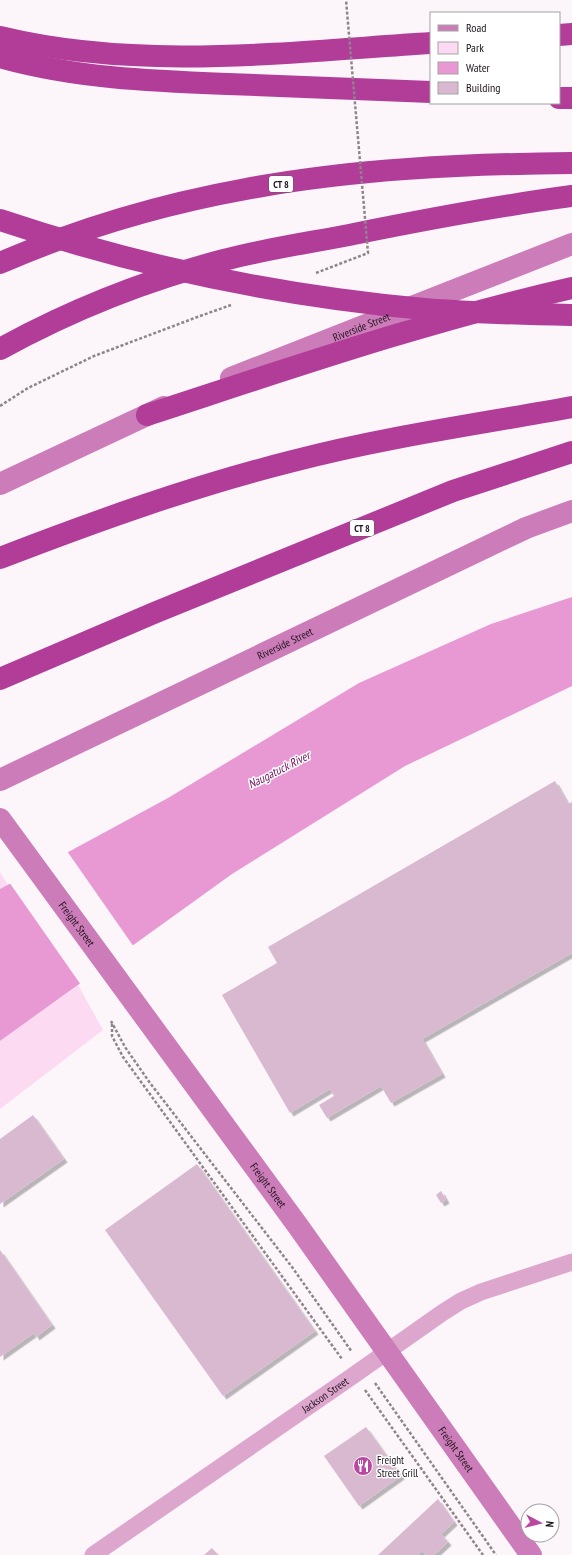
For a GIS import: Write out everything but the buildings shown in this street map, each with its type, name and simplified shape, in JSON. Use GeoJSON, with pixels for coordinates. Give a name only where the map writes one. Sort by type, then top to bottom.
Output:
{"type":"FeatureCollection","features":[{"type":"Feature","properties":{"kind":"highway"},"geometry":{"type":"LineString","coordinates":[[560,35],[572,34]]}},
{"type":"Feature","properties":{"kind":"highway"},"geometry":{"type":"LineString","coordinates":[[0,37],[71,50],[118,55],[268,54],[430,43]]}},
{"type":"Feature","properties":{"kind":"highway"},"geometry":{"type":"LineString","coordinates":[[0,57],[66,72],[172,82],[430,92]]}},
{"type":"Feature","properties":{"kind":"highway"},"geometry":{"type":"LineString","coordinates":[[560,98],[572,98]]}},
{"type":"Feature","properties":{"kind":"highway","name":"CT 8"},"geometry":{"type":"LineString","coordinates":[[0,263],[22,253],[92,229],[167,206],[246,189],[324,178],[403,170],[483,165],[572,163]]}},
{"type":"Feature","properties":{"kind":"highway"},"geometry":{"type":"LineString","coordinates":[[0,349],[60,318],[98,302],[179,273],[226,260],[446,216],[572,196]]}},
{"type":"Feature","properties":{"kind":"highway"},"geometry":{"type":"LineString","coordinates":[[0,220],[50,237],[173,270],[260,286],[360,302],[424,309],[490,313],[572,315]]}},
{"type":"Feature","properties":{"kind":"highway"},"geometry":{"type":"LineString","coordinates":[[147,415],[380,339],[467,314],[572,288]]}},
{"type":"Feature","properties":{"kind":"highway"},"geometry":{"type":"LineString","coordinates":[[0,558],[151,504],[250,472],[381,441],[572,407]]}},
{"type":"Feature","properties":{"kind":"highway","name":"CT 8"},"geometry":{"type":"LineString","coordinates":[[0,679],[154,613],[446,494],[572,452]]}},
{"type":"Feature","properties":{"kind":"main road","name":"Riverside Street"},"geometry":{"type":"LineString","coordinates":[[0,484],[147,415],[251,370],[572,244]]}},
{"type":"Feature","properties":{"kind":"main road","name":"Riverside Street"},"geometry":{"type":"LineString","coordinates":[[0,780],[526,528],[572,510]]}},
{"type":"Feature","properties":{"kind":"main road","name":"Freight Street"},"geometry":{"type":"LineString","coordinates":[[0,819],[298,1226],[531,1555]]}},
{"type":"Feature","properties":{"kind":"street","name":"Jackson Street"},"geometry":{"type":"LineString","coordinates":[[93,1555],[388,1352],[442,1313],[481,1292],[572,1262]]}},
{"type":"Feature","properties":{"kind":"path"},"geometry":{"type":"LineString","coordinates":[[309,275],[368,253],[346,0]]}},
{"type":"Feature","properties":{"kind":"path"},"geometry":{"type":"LineString","coordinates":[[0,406],[28,388],[94,356],[236,302]]}},
{"type":"Feature","properties":{"kind":"path"},"geometry":{"type":"LineString","coordinates":[[244,1222],[123,1057],[112,1036],[112,1021],[124,1047],[191,1137],[292,1267],[496,1555]]}},
{"type":"Feature","properties":{"kind":"green space"},"geometry":{"type":"Polygon","coordinates":[[[0,872],[8,885],[0,889],[0,872]]]}},
{"type":"Feature","properties":{"kind":"green space"},"geometry":{"type":"Polygon","coordinates":[[[78,985],[103,1030],[0,1109],[0,1041],[78,985]]]}},
{"type":"Feature","properties":{"kind":"water","name":"Naugatuck River"},"geometry":{"type":"Polygon","coordinates":[[[572,597],[572,686],[405,766],[232,874],[0,1041],[0,889],[168,798],[359,683],[491,624],[572,597]]]}},
{"type":"Feature","properties":{"kind":"pier"},"geometry":{"type":"Polygon","coordinates":[[[67,851],[134,947],[81,985],[9,882],[67,851]]]}},
{"type":"Feature","properties":{"kind":"place","name":"Freight Street Grill"},"geometry":{"type":"Point","coordinates":[363,1466]}}]}
